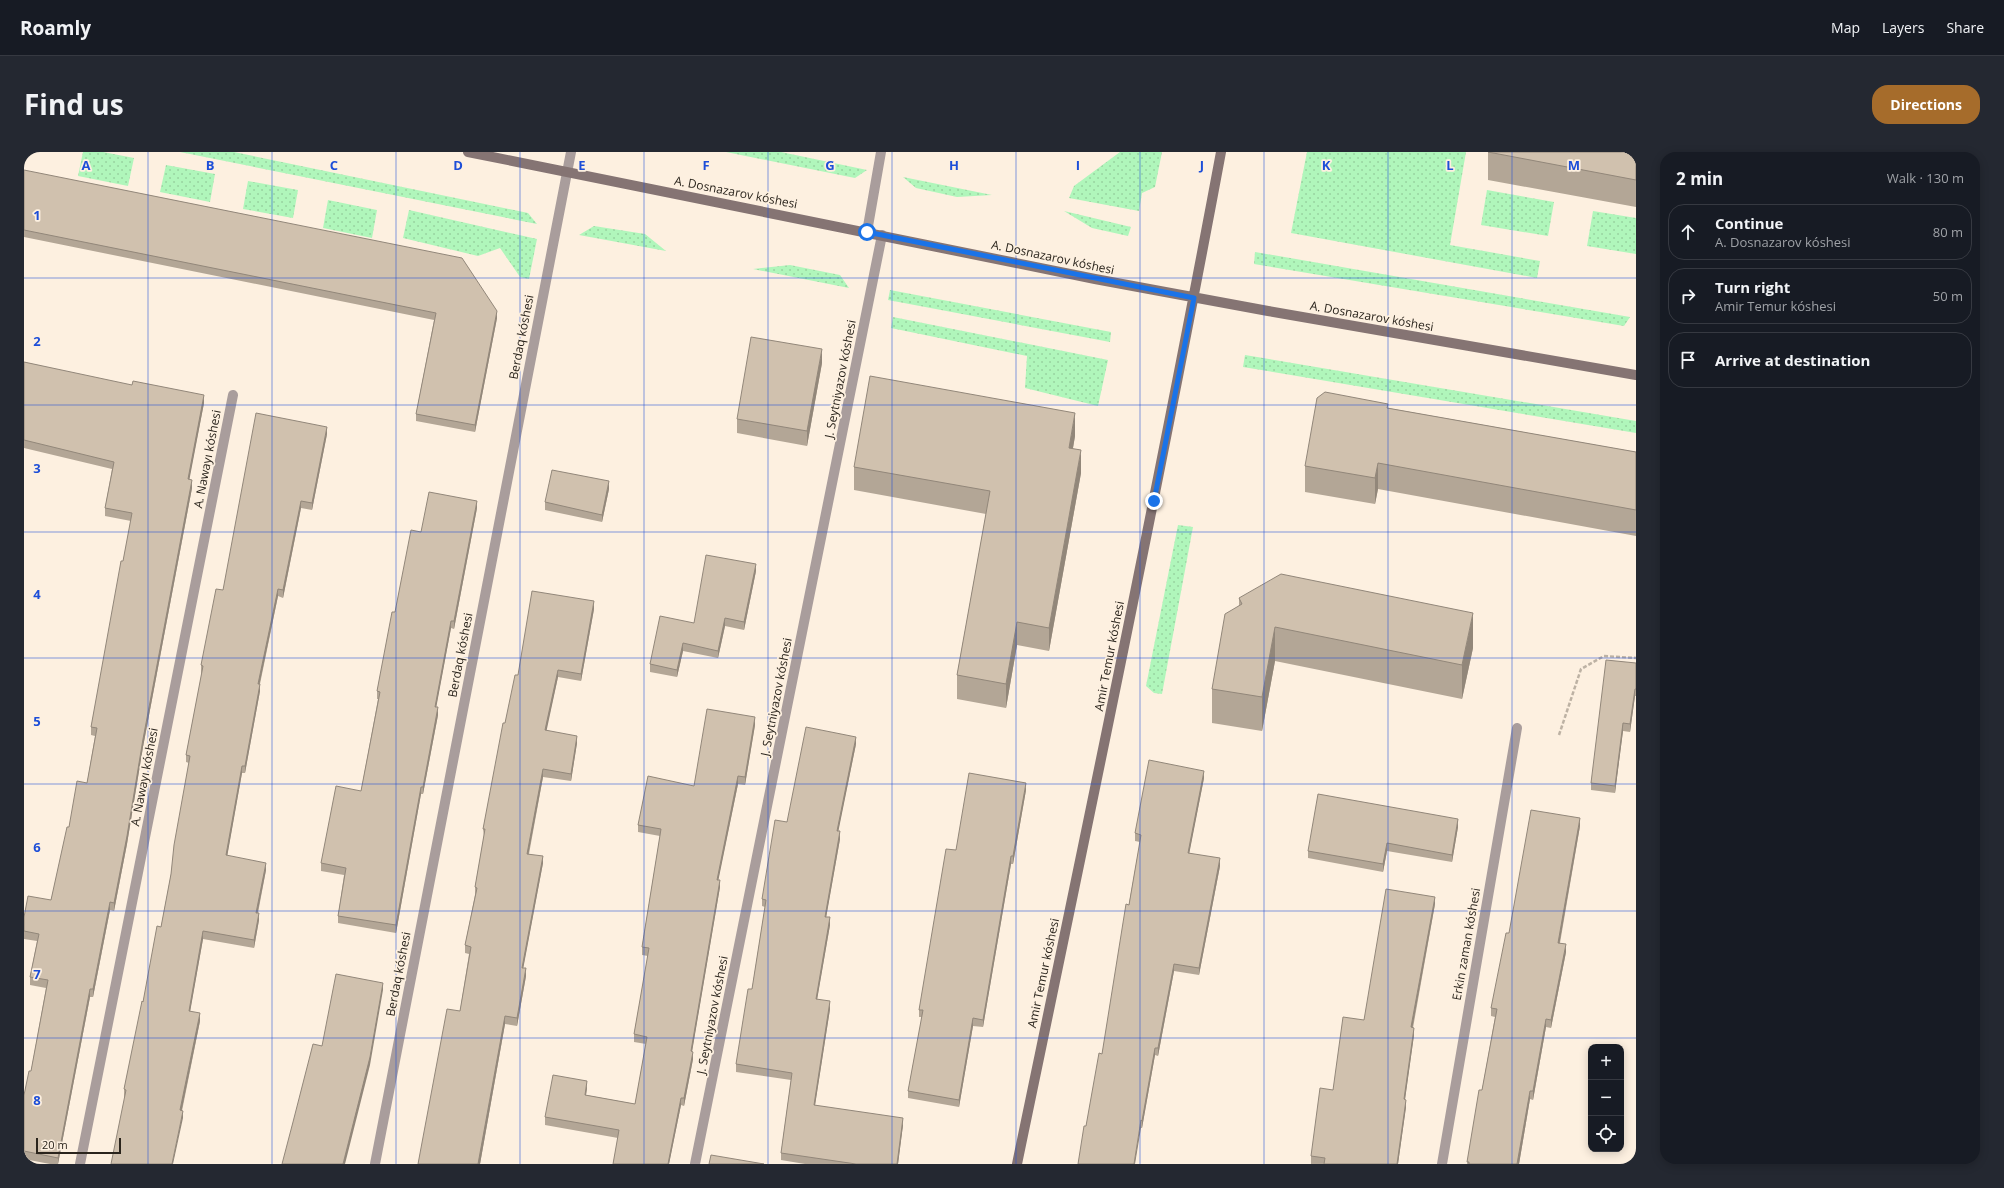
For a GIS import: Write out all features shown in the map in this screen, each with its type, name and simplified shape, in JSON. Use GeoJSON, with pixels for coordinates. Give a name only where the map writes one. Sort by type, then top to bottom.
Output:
{"type":"FeatureCollection","features":[{"type":"Feature","properties":{"kind":"main road","name":"A. Dosnazarov kóshesi"},"geometry":{"type":"LineString","coordinates":[[468,152],[1194,298],[1636,375]]}},
{"type":"Feature","properties":{"kind":"main road","name":"Amir Temur kóshesi"},"geometry":{"type":"LineString","coordinates":[[1017,1164],[1107,733],[1194,298],[1221,152]]}},
{"type":"Feature","properties":{"kind":"street","name":"Berdaq kóshesi"},"geometry":{"type":"LineString","coordinates":[[375,1164],[571,152]]}},
{"type":"Feature","properties":{"kind":"street"},"geometry":{"type":"LineString","coordinates":[[867,232],[881,152]]}},
{"type":"Feature","properties":{"kind":"street","name":"J. Seytniyazov kóshesi"},"geometry":{"type":"LineString","coordinates":[[695,1164],[882,235]]}},
{"type":"Feature","properties":{"kind":"street","name":"A. Nawayı kóshesi"},"geometry":{"type":"LineString","coordinates":[[80,1164],[233,395]]}},
{"type":"Feature","properties":{"kind":"street","name":"Erkin zaman kóshesi"},"geometry":{"type":"LineString","coordinates":[[1442,1164],[1516,728]]}},
{"type":"Feature","properties":{"kind":"path"},"geometry":{"type":"LineString","coordinates":[[1559,735],[1581,669],[1604,656],[1636,658]]}},
{"type":"Feature","properties":{"kind":"green space"},"geometry":{"type":"Polygon","coordinates":[[[83,152],[103,152],[134,158],[128,186],[78,176],[83,152]]]}},
{"type":"Feature","properties":{"kind":"green space"},"geometry":{"type":"Polygon","coordinates":[[[180,152],[234,152],[528,213],[537,224],[180,152]]]}},
{"type":"Feature","properties":{"kind":"green space"},"geometry":{"type":"Polygon","coordinates":[[[726,152],[781,152],[867,170],[855,178],[726,152]]]}},
{"type":"Feature","properties":{"kind":"green space"},"geometry":{"type":"Polygon","coordinates":[[[1120,152],[1162,152],[1155,187],[1142,193],[1139,211],[1069,198],[1074,186],[1120,152]]]}},
{"type":"Feature","properties":{"kind":"green space"},"geometry":{"type":"Polygon","coordinates":[[[1307,152],[1466,152],[1450,245],[1540,261],[1537,278],[1291,233],[1307,152]]]}},
{"type":"Feature","properties":{"kind":"green space"},"geometry":{"type":"Polygon","coordinates":[[[166,165],[215,174],[210,202],[160,192],[166,165]]]}},
{"type":"Feature","properties":{"kind":"green space"},"geometry":{"type":"Polygon","coordinates":[[[903,177],[992,195],[957,197],[916,188],[903,177]]]}},
{"type":"Feature","properties":{"kind":"green space"},"geometry":{"type":"Polygon","coordinates":[[[248,181],[298,190],[293,218],[243,209],[248,181]]]}},
{"type":"Feature","properties":{"kind":"green space"},"geometry":{"type":"Polygon","coordinates":[[[1487,190],[1554,202],[1548,236],[1481,225],[1487,190]]]}},
{"type":"Feature","properties":{"kind":"green space"},"geometry":{"type":"Polygon","coordinates":[[[328,200],[377,210],[372,238],[323,228],[328,200]]]}},
{"type":"Feature","properties":{"kind":"green space"},"geometry":{"type":"Polygon","coordinates":[[[409,210],[537,239],[529,279],[520,277],[500,248],[478,256],[403,238],[409,210]]]}},
{"type":"Feature","properties":{"kind":"green space"},"geometry":{"type":"Polygon","coordinates":[[[1064,211],[1131,227],[1128,236],[1092,228],[1064,211]]]}},
{"type":"Feature","properties":{"kind":"green space"},"geometry":{"type":"Polygon","coordinates":[[[1593,211],[1636,218],[1636,254],[1587,246],[1593,211]]]}},
{"type":"Feature","properties":{"kind":"green space"},"geometry":{"type":"Polygon","coordinates":[[[594,226],[645,234],[666,251],[579,235],[594,226]]]}},
{"type":"Feature","properties":{"kind":"green space"},"geometry":{"type":"Polygon","coordinates":[[[1255,252],[1630,317],[1624,326],[1254,264],[1255,252]]]}},
{"type":"Feature","properties":{"kind":"green space"},"geometry":{"type":"Polygon","coordinates":[[[790,265],[840,275],[849,288],[753,269],[790,265]]]}},
{"type":"Feature","properties":{"kind":"green space"},"geometry":{"type":"Polygon","coordinates":[[[890,290],[1111,332],[1110,342],[888,300],[890,290]]]}},
{"type":"Feature","properties":{"kind":"green space"},"geometry":{"type":"Polygon","coordinates":[[[893,317],[1108,360],[1098,406],[1025,388],[1027,356],[891,328],[893,317]]]}},
{"type":"Feature","properties":{"kind":"green space"},"geometry":{"type":"Polygon","coordinates":[[[1245,355],[1636,421],[1636,433],[1243,367],[1245,355]]]}},
{"type":"Feature","properties":{"kind":"green space"},"geometry":{"type":"Polygon","coordinates":[[[1178,525],[1193,527],[1162,694],[1154,693],[1146,686],[1178,525]]]}},
{"type":"Feature","properties":{"kind":"building"},"geometry":{"type":"Polygon","coordinates":[[[1488,152],[1636,152],[1636,180],[1488,152]]]}},
{"type":"Feature","properties":{"kind":"building"},"geometry":{"type":"Polygon","coordinates":[[[24,170],[462,258],[497,311],[475,425],[416,414],[436,313],[24,230],[24,170]]]}},
{"type":"Feature","properties":{"kind":"building"},"geometry":{"type":"Polygon","coordinates":[[[751,337],[822,349],[807,431],[737,419],[751,337]]]}},
{"type":"Feature","properties":{"kind":"building"},"geometry":{"type":"Polygon","coordinates":[[[24,362],[132,385],[133,381],[204,395],[188,479],[192,480],[143,739],[127,836],[114,903],[110,902],[93,989],[90,989],[58,1158],[24,1151],[24,1095],[29,1071],[31,1071],[48,980],[30,977],[39,934],[24,931],[24,917],[28,896],[51,900],[67,827],[69,827],[77,781],[87,783],[97,728],[91,727],[121,561],[123,561],[132,513],[105,508],[114,462],[24,440],[24,362]]]}},
{"type":"Feature","properties":{"kind":"building"},"geometry":{"type":"Polygon","coordinates":[[[870,376],[1075,413],[1069,448],[1081,450],[1049,628],[1017,622],[1006,684],[957,675],[990,491],[854,467],[870,376]]]}},
{"type":"Feature","properties":{"kind":"building"},"geometry":{"type":"Polygon","coordinates":[[[1325,392],[1388,404],[1387,408],[1636,452],[1636,510],[1378,463],[1375,478],[1305,466],[1317,398],[1325,392]]]}},
{"type":"Feature","properties":{"kind":"building"},"geometry":{"type":"Polygon","coordinates":[[[256,413],[327,427],[312,503],[301,501],[283,590],[278,589],[258,684],[260,684],[245,766],[242,766],[226,855],[266,863],[256,913],[259,913],[254,940],[203,931],[189,1011],[200,1013],[180,1110],[183,1111],[172,1164],[111,1164],[126,1090],[124,1089],[142,1001],[143,1002],[157,926],[161,927],[171,874],[174,845],[190,756],[186,755],[203,666],[201,665],[216,589],[223,590],[256,413]]]}},
{"type":"Feature","properties":{"kind":"building"},"geometry":{"type":"Polygon","coordinates":[[[552,470],[609,481],[602,515],[545,502],[552,470]]]}},
{"type":"Feature","properties":{"kind":"building"},"geometry":{"type":"Polygon","coordinates":[[[429,492],[477,501],[454,621],[451,621],[435,707],[438,707],[423,787],[421,787],[396,925],[338,916],[346,868],[321,863],[336,786],[361,791],[380,692],[377,691],[392,612],[395,612],[411,530],[421,532],[429,492]]]}},
{"type":"Feature","properties":{"kind":"building"},"geometry":{"type":"Polygon","coordinates":[[[706,555],[756,564],[744,622],[725,618],[718,651],[683,643],[677,670],[650,664],[660,616],[694,623],[706,555]]]}},
{"type":"Feature","properties":{"kind":"building"},"geometry":{"type":"Polygon","coordinates":[[[1281,574],[1473,613],[1462,665],[1275,627],[1262,697],[1212,689],[1225,614],[1242,604],[1239,598],[1281,574]]]}},
{"type":"Feature","properties":{"kind":"building"},"geometry":{"type":"Polygon","coordinates":[[[532,591],[594,601],[581,674],[558,670],[545,730],[577,736],[571,774],[543,769],[527,854],[543,856],[522,968],[526,968],[517,1018],[505,1016],[478,1164],[418,1164],[447,1009],[460,1011],[471,947],[465,945],[477,888],[475,887],[485,829],[483,829],[503,723],[505,723],[515,675],[518,675],[532,591]]]}},
{"type":"Feature","properties":{"kind":"building"},"geometry":{"type":"Polygon","coordinates":[[[1606,660],[1636,663],[1636,689],[1630,724],[1623,723],[1615,786],[1591,783],[1606,660]]]}},
{"type":"Feature","properties":{"kind":"building"},"geometry":{"type":"Polygon","coordinates":[[[707,709],[755,717],[745,777],[738,776],[717,880],[720,880],[691,1051],[693,1052],[684,1098],[681,1098],[668,1164],[613,1164],[619,1130],[545,1117],[553,1075],[587,1081],[585,1095],[635,1104],[647,1037],[634,1034],[649,948],[642,947],[661,829],[638,825],[648,776],[694,786],[707,709]]]}},
{"type":"Feature","properties":{"kind":"building"},"geometry":{"type":"Polygon","coordinates":[[[806,727],[856,737],[837,831],[840,831],[825,917],[830,917],[816,999],[830,1001],[814,1105],[903,1118],[897,1164],[856,1164],[781,1153],[792,1073],[736,1064],[748,989],[752,989],[766,900],[762,899],[775,820],[787,822],[806,727]]]}},
{"type":"Feature","properties":{"kind":"building"},"geometry":{"type":"Polygon","coordinates":[[[1149,760],[1204,771],[1188,853],[1220,858],[1199,968],[1174,964],[1158,1048],[1155,1048],[1134,1164],[1078,1164],[1099,1053],[1102,1054],[1126,904],[1129,905],[1141,835],[1135,833],[1149,760]]]}},
{"type":"Feature","properties":{"kind":"building"},"geometry":{"type":"Polygon","coordinates":[[[969,773],[1026,783],[1013,856],[1011,856],[983,1020],[973,1018],[959,1100],[908,1091],[923,1010],[919,1010],[946,849],[956,850],[969,773]]]}},
{"type":"Feature","properties":{"kind":"building"},"geometry":{"type":"Polygon","coordinates":[[[1318,794],[1458,819],[1452,855],[1387,843],[1383,864],[1308,851],[1318,794]]]}},
{"type":"Feature","properties":{"kind":"building"},"geometry":{"type":"Polygon","coordinates":[[[1531,810],[1580,818],[1558,943],[1566,944],[1551,1020],[1546,1019],[1533,1091],[1530,1091],[1517,1164],[1469,1164],[1469,1162],[1467,1162],[1479,1090],[1482,1090],[1497,1009],[1491,1008],[1506,933],[1509,933],[1531,810]]]}},
{"type":"Feature","properties":{"kind":"building"},"geometry":{"type":"Polygon","coordinates":[[[1386,889],[1435,897],[1411,1027],[1414,1028],[1397,1164],[1324,1164],[1325,1158],[1311,1156],[1320,1088],[1333,1090],[1343,1017],[1364,1020],[1386,889]]]}},
{"type":"Feature","properties":{"kind":"building"},"geometry":{"type":"Polygon","coordinates":[[[336,974],[383,983],[370,1057],[343,1164],[282,1164],[313,1044],[322,1046],[336,974]]]}},
{"type":"Feature","properties":{"kind":"building"},"geometry":{"type":"Polygon","coordinates":[[[711,1155],[764,1164],[709,1164],[711,1155]]]}},
{"type":"Feature","properties":{"kind":"route"},"geometry":{"type":"LineString","coordinates":[[867,232],[1194,298],[1154,501]]}}]}
